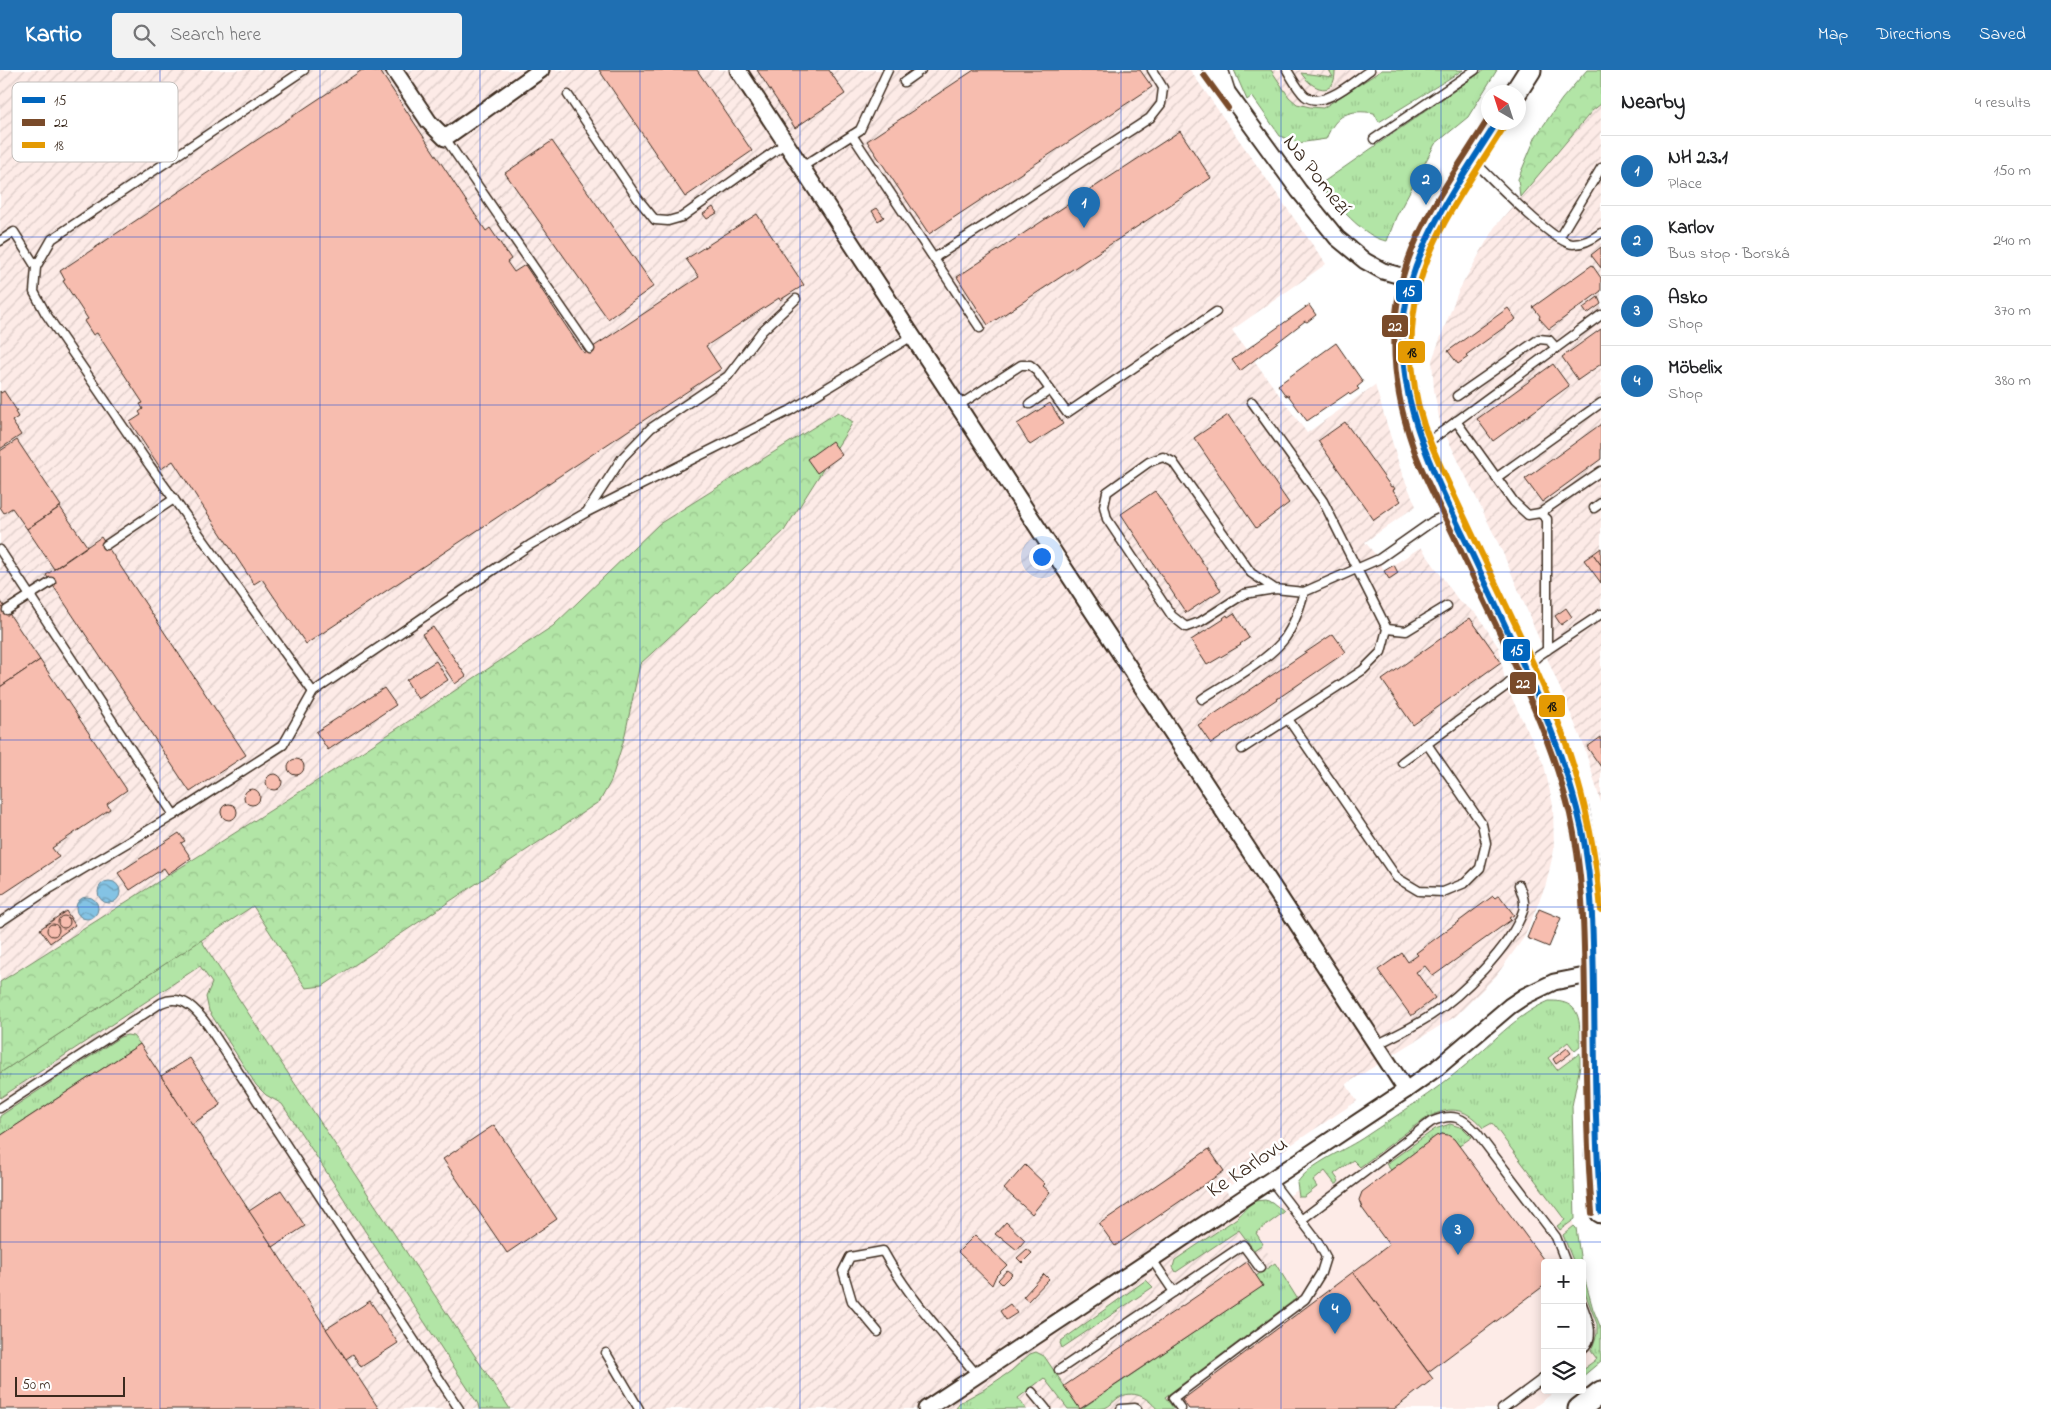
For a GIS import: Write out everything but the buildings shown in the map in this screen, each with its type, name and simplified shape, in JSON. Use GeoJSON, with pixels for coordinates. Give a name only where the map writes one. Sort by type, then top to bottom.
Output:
{"type":"FeatureCollection","features":[{"type":"Feature","properties":{"kind":"street"},"geometry":{"type":"LineString","coordinates":[[394,70],[429,122],[445,138],[541,70]]}},
{"type":"Feature","properties":{"kind":"street"},"geometry":{"type":"LineString","coordinates":[[738,70],[1406,1090]]}},
{"type":"Feature","properties":{"kind":"street","name":"Na Pomezí"},"geometry":{"type":"LineString","coordinates":[[1211,70],[1299,191],[1337,238],[1365,261],[1383,271],[1412,279]]}},
{"type":"Feature","properties":{"kind":"street"},"geometry":{"type":"LineString","coordinates":[[1520,85],[1530,70]]}},
{"type":"Feature","properties":{"kind":"street"},"geometry":{"type":"LineString","coordinates":[[1492,130],[1434,224],[1419,258],[1404,315],[1404,370],[1412,418],[1422,446],[1526,668],[1563,760],[1578,812],[1588,864],[1593,919],[1601,1212]]}},
{"type":"Feature","properties":{"kind":"street","name":"Ke Karlovu"},"geometry":{"type":"LineString","coordinates":[[933,1407],[977,1375],[1151,1258],[1406,1090],[1437,1068],[1510,1006],[1525,996],[1554,982],[1595,974]]}},
{"type":"Feature","properties":{"kind":"street"},"geometry":{"type":"LineString","coordinates":[[1579,1409],[1601,1392]]}},
{"type":"Feature","properties":{"kind":"lane"},"geometry":{"type":"LineString","coordinates":[[178,154],[304,70]]}},
{"type":"Feature","properties":{"kind":"lane"},"geometry":{"type":"LineString","coordinates":[[802,168],[860,130],[888,70]]}},
{"type":"Feature","properties":{"kind":"lane"},"geometry":{"type":"LineString","coordinates":[[904,82],[921,70]]}},
{"type":"Feature","properties":{"kind":"lane"},"geometry":{"type":"LineString","coordinates":[[934,258],[1150,118],[1161,104],[1163,88],[1152,70]]}},
{"type":"Feature","properties":{"kind":"lane"},"geometry":{"type":"LineString","coordinates":[[1224,70],[1235,103]]}},
{"type":"Feature","properties":{"kind":"lane"},"geometry":{"type":"LineString","coordinates":[[1287,70],[1303,94],[1316,100],[1323,100],[1370,70]]}},
{"type":"Feature","properties":{"kind":"lane"},"geometry":{"type":"LineString","coordinates":[[1374,139],[1475,70]]}},
{"type":"Feature","properties":{"kind":"lane"},"geometry":{"type":"LineString","coordinates":[[568,95],[638,199],[655,220],[668,221],[682,217],[786,143]]}},
{"type":"Feature","properties":{"kind":"lane"},"geometry":{"type":"LineString","coordinates":[[852,135],[980,328]]}},
{"type":"Feature","properties":{"kind":"lane"},"geometry":{"type":"LineString","coordinates":[[445,138],[590,349]]}},
{"type":"Feature","properties":{"kind":"lane"},"geometry":{"type":"LineString","coordinates":[[1474,161],[1554,236],[1572,244],[1591,240],[1601,233]]}},
{"type":"Feature","properties":{"kind":"lane"},"geometry":{"type":"LineString","coordinates":[[167,162],[52,239],[36,267],[34,292],[46,314],[174,499],[313,692]]}},
{"type":"Feature","properties":{"kind":"lane"},"geometry":{"type":"LineString","coordinates":[[1558,238],[1601,168]]}},
{"type":"Feature","properties":{"kind":"lane"},"geometry":{"type":"LineString","coordinates":[[0,241],[14,232],[36,267]]}},
{"type":"Feature","properties":{"kind":"lane"},"geometry":{"type":"LineString","coordinates":[[587,512],[622,458],[651,428],[728,376],[762,332],[796,299]]}},
{"type":"Feature","properties":{"kind":"lane"},"geometry":{"type":"LineString","coordinates":[[958,406],[1021,365],[1030,365],[1035,369],[1067,413],[1216,312]]}},
{"type":"Feature","properties":{"kind":"lane"},"geometry":{"type":"LineString","coordinates":[[1422,446],[1601,315]]}},
{"type":"Feature","properties":{"kind":"lane"},"geometry":{"type":"LineString","coordinates":[[0,922],[51,888],[174,815],[284,744],[313,692],[530,545],[587,512],[791,410],[912,336]]}},
{"type":"Feature","properties":{"kind":"lane"},"geometry":{"type":"LineString","coordinates":[[1457,396],[1539,339],[1549,340],[1556,348]]}},
{"type":"Feature","properties":{"kind":"lane"},"geometry":{"type":"LineString","coordinates":[[1030,404],[1050,390]]}},
{"type":"Feature","properties":{"kind":"lane"},"geometry":{"type":"LineString","coordinates":[[1242,750],[1362,670],[1381,652],[1387,630],[1323,501],[1252,402]]}},
{"type":"Feature","properties":{"kind":"lane"},"geometry":{"type":"LineString","coordinates":[[1496,478],[1601,403]]}},
{"type":"Feature","properties":{"kind":"lane"},"geometry":{"type":"LineString","coordinates":[[1456,421],[1514,502],[1528,515],[1540,513],[1601,471]]}},
{"type":"Feature","properties":{"kind":"lane"},"geometry":{"type":"LineString","coordinates":[[1275,589],[1251,573],[1174,462],[1163,457],[1149,462],[1107,492],[1104,506],[1107,520],[1172,616],[1186,627],[1200,622],[1244,594],[1258,590],[1275,589],[1304,592],[1379,559],[1432,521],[1453,512]]}},
{"type":"Feature","properties":{"kind":"lane"},"geometry":{"type":"LineString","coordinates":[[106,545],[174,499]]}},
{"type":"Feature","properties":{"kind":"lane"},"geometry":{"type":"LineString","coordinates":[[1594,508],[1601,503]]}},
{"type":"Feature","properties":{"kind":"lane"},"geometry":{"type":"LineString","coordinates":[[1540,513],[1546,519],[1547,650]]}},
{"type":"Feature","properties":{"kind":"lane"},"geometry":{"type":"LineString","coordinates":[[0,550],[174,815]]}},
{"type":"Feature","properties":{"kind":"lane"},"geometry":{"type":"LineString","coordinates":[[7,610],[50,582]]}},
{"type":"Feature","properties":{"kind":"lane"},"geometry":{"type":"LineString","coordinates":[[1202,699],[1266,657],[1285,638],[1304,592]]}},
{"type":"Feature","properties":{"kind":"lane"},"geometry":{"type":"LineString","coordinates":[[1387,630],[1406,631],[1447,606]]}},
{"type":"Feature","properties":{"kind":"lane"},"geometry":{"type":"LineString","coordinates":[[1402,762],[1506,686],[1547,650],[1598,616],[1601,625]]}},
{"type":"Feature","properties":{"kind":"lane"},"geometry":{"type":"LineString","coordinates":[[1288,719],[1397,878],[1419,890],[1443,892],[1465,883],[1480,868],[1486,843],[1482,824],[1427,744]]}},
{"type":"Feature","properties":{"kind":"lane"},"geometry":{"type":"LineString","coordinates":[[1376,1045],[1431,1015],[1471,983],[1503,947],[1523,910],[1524,898],[1519,885]]}},
{"type":"Feature","properties":{"kind":"lane"},"geometry":{"type":"LineString","coordinates":[[0,1108],[161,1004],[178,1000],[191,1006],[209,1027],[459,1409]]}},
{"type":"Feature","properties":{"kind":"lane"},"geometry":{"type":"LineString","coordinates":[[1301,1220],[1431,1122],[1444,1116],[1459,1118],[1468,1123],[1477,1133],[1556,1237],[1564,1259]]}},
{"type":"Feature","properties":{"kind":"lane"},"geometry":{"type":"LineString","coordinates":[[1181,1409],[1173,1398],[1305,1300],[1321,1273],[1326,1258],[1318,1242],[1270,1179]]}},
{"type":"Feature","properties":{"kind":"lane"},"geometry":{"type":"LineString","coordinates":[[1059,1370],[1244,1245],[1260,1268]]}},
{"type":"Feature","properties":{"kind":"lane"},"geometry":{"type":"LineString","coordinates":[[878,1332],[852,1301],[843,1271],[850,1257],[883,1251],[895,1273],[912,1297],[977,1375]]}},
{"type":"Feature","properties":{"kind":"lane"},"geometry":{"type":"LineString","coordinates":[[1151,1258],[1174,1292]]}},
{"type":"Feature","properties":{"kind":"lane"},"geometry":{"type":"LineString","coordinates":[[1586,1316],[1590,1329],[1586,1344]]}},
{"type":"Feature","properties":{"kind":"lane"},"geometry":{"type":"LineString","coordinates":[[606,1353],[639,1409]]}},
{"type":"Feature","properties":{"kind":"lane"},"geometry":{"type":"LineString","coordinates":[[1502,1409],[1541,1380]]}},
{"type":"Feature","properties":{"kind":"lane"},"geometry":{"type":"LineString","coordinates":[[1032,1392],[1046,1409]]}},
{"type":"Feature","properties":{"kind":"lane"},"geometry":{"type":"LineString","coordinates":[[1121,1409],[1138,1409]]}},
{"type":"Feature","properties":{"kind":"shaded area"},"geometry":{"type":"Polygon","coordinates":[[[0,70],[1190,70],[1326,264],[1232,330],[1307,433],[1375,385],[1401,471],[1416,506],[1365,542],[1379,559],[1384,571],[1421,547],[1459,601],[1477,614],[1499,648],[1506,686],[1544,765],[1553,805],[1554,850],[1546,884],[1525,936],[1496,976],[1456,1016],[1346,1084],[1357,1101],[1225,1189],[1294,1292],[1157,1387],[1171,1409],[0,1409],[0,70]]]}},
{"type":"Feature","properties":{"kind":"shaded area"},"geometry":{"type":"Polygon","coordinates":[[[1251,70],[1401,70],[1296,139],[1251,70]]]}},
{"type":"Feature","properties":{"kind":"shaded area"},"geometry":{"type":"Polygon","coordinates":[[[1601,104],[1601,803],[1583,743],[1502,551],[1440,423],[1434,390],[1432,360],[1458,292],[1494,228],[1592,111],[1601,104]]]}},
{"type":"Feature","properties":{"kind":"shaded area"},"geometry":{"type":"Polygon","coordinates":[[[1553,1016],[1574,1043],[1574,1077],[1568,1101],[1571,1210],[1579,1259],[1541,1259],[1541,1394],[1552,1394],[1532,1409],[1171,1409],[1157,1388],[1293,1292],[1248,1224],[1553,1016]]]}},
{"type":"Feature","properties":{"kind":"shaded area"},"geometry":{"type":"Polygon","coordinates":[[[1586,1285],[1600,1339],[1598,1359],[1586,1368],[1586,1285]]]}},
{"type":"Feature","properties":{"kind":"green space"},"geometry":{"type":"Polygon","coordinates":[[[1234,70],[1271,70],[1289,97],[1297,104],[1323,108],[1382,70],[1463,70],[1379,122],[1374,113],[1350,113],[1344,115],[1334,124],[1326,139],[1298,143],[1280,136],[1252,96],[1247,100],[1234,70]]]}},
{"type":"Feature","properties":{"kind":"green space"},"geometry":{"type":"Polygon","coordinates":[[[1329,70],[1335,70],[1332,85],[1322,89],[1311,84],[1301,73],[1333,77],[1329,70]]]}},
{"type":"Feature","properties":{"kind":"green space"},"geometry":{"type":"Polygon","coordinates":[[[1484,70],[1497,70],[1488,85],[1481,85],[1481,96],[1468,117],[1435,144],[1396,217],[1387,241],[1378,238],[1359,226],[1319,185],[1484,70]]]}},
{"type":"Feature","properties":{"kind":"green space"},"geometry":{"type":"Polygon","coordinates":[[[1587,70],[1601,70],[1601,104],[1592,111],[1520,197],[1518,179],[1536,136],[1562,99],[1587,70]]]}},
{"type":"Feature","properties":{"kind":"green space"},"geometry":{"type":"Polygon","coordinates":[[[838,412],[853,422],[784,531],[640,664],[624,739],[611,781],[600,801],[323,986],[306,988],[253,906],[0,1073],[0,982],[342,765],[553,626],[659,524],[838,412]]]}},
{"type":"Feature","properties":{"kind":"green space"},"geometry":{"type":"Polygon","coordinates":[[[201,940],[510,1409],[479,1409],[478,1404],[282,1104],[266,1095],[256,1085],[209,1011],[206,997],[212,983],[200,966],[0,1098],[0,1073],[201,940]]]}},
{"type":"Feature","properties":{"kind":"green space"},"geometry":{"type":"Polygon","coordinates":[[[1549,1001],[1568,1004],[1573,1008],[1577,1014],[1580,1029],[1580,1047],[1575,1051],[1568,1042],[1548,1058],[1557,1070],[1580,1053],[1580,1066],[1572,1106],[1575,1219],[1560,1230],[1557,1226],[1565,1220],[1492,1123],[1483,1128],[1473,1118],[1463,1112],[1453,1110],[1444,1111],[1424,1120],[1360,1167],[1353,1160],[1334,1174],[1339,1181],[1337,1184],[1325,1171],[1313,1181],[1317,1187],[1304,1197],[1299,1197],[1297,1183],[1310,1169],[1358,1141],[1427,1095],[1525,1014],[1549,1001]]]}},
{"type":"Feature","properties":{"kind":"green space"},"geometry":{"type":"Polygon","coordinates":[[[133,1036],[140,1044],[0,1136],[0,1116],[120,1037],[133,1036]]]}},
{"type":"Feature","properties":{"kind":"green space"},"geometry":{"type":"Polygon","coordinates":[[[1450,1124],[1463,1128],[1472,1137],[1459,1146],[1451,1137],[1442,1134],[1391,1170],[1386,1164],[1435,1129],[1450,1124]]]}},
{"type":"Feature","properties":{"kind":"green space"},"geometry":{"type":"Polygon","coordinates":[[[1265,1200],[1272,1202],[1284,1212],[1256,1233],[1263,1244],[1254,1250],[1239,1230],[1176,1272],[1173,1267],[1175,1260],[1237,1218],[1250,1204],[1255,1201],[1265,1200]]]}},
{"type":"Feature","properties":{"kind":"green space"},"geometry":{"type":"Polygon","coordinates":[[[1574,1226],[1576,1228],[1580,1259],[1572,1259],[1563,1235],[1574,1226]]]}},
{"type":"Feature","properties":{"kind":"green space"},"geometry":{"type":"Polygon","coordinates":[[[1275,1263],[1297,1298],[1165,1397],[1174,1409],[1157,1409],[1144,1398],[1129,1394],[1118,1398],[1105,1408],[1081,1409],[1262,1286],[1256,1276],[1275,1263]]]}},
{"type":"Feature","properties":{"kind":"green space"},"geometry":{"type":"Polygon","coordinates":[[[1146,1280],[1153,1287],[1062,1348],[1061,1341],[1146,1280]]]}},
{"type":"Feature","properties":{"kind":"green space"},"geometry":{"type":"Polygon","coordinates":[[[1586,1284],[1601,1328],[1601,1361],[1586,1374],[1586,1367],[1597,1359],[1591,1351],[1597,1334],[1597,1324],[1586,1295],[1586,1284]]]}},
{"type":"Feature","properties":{"kind":"green space"},"geometry":{"type":"Polygon","coordinates":[[[1036,1352],[1044,1356],[1080,1409],[1068,1409],[1044,1378],[1018,1398],[1026,1409],[956,1409],[959,1403],[983,1390],[1011,1371],[1030,1354],[1036,1352]]]}},
{"type":"Feature","properties":{"kind":"water"},"geometry":{"type":"Polygon","coordinates":[[[105,881],[113,881],[120,888],[120,896],[113,903],[105,903],[98,896],[98,888],[105,881]]]}},
{"type":"Feature","properties":{"kind":"water"},"geometry":{"type":"Polygon","coordinates":[[[83,897],[91,897],[98,904],[98,912],[91,919],[83,919],[76,912],[76,904],[83,897]]]}},
{"type":"Feature","properties":{"kind":"transit line","name":"22"},"geometry":{"type":"LineString","coordinates":[[1204,75],[1228,108]]}},
{"type":"Feature","properties":{"kind":"transit line","name":"22"},"geometry":{"type":"LineString","coordinates":[[1481,130],[1425,221],[1406,265],[1400,288],[1395,328],[1398,388],[1407,428],[1418,460],[1521,678],[1549,745],[1570,814],[1581,883],[1587,1132],[1592,1213]]}},
{"type":"Feature","properties":{"kind":"transit line","name":"15"},"geometry":{"type":"LineString","coordinates":[[1492,130],[1436,221],[1417,263],[1410,285],[1403,323],[1403,360],[1409,396],[1419,432],[1432,467],[1546,717],[1577,809],[1586,854],[1592,923],[1596,1130],[1601,1212]]}},
{"type":"Feature","properties":{"kind":"transit line","name":"18"},"geometry":{"type":"LineString","coordinates":[[1502,130],[1454,206],[1424,268],[1414,309],[1412,368],[1424,426],[1563,733],[1585,808],[1595,859],[1601,910]]}},
{"type":"Feature","properties":{"kind":"place","name":"Karlov"},"geometry":{"type":"Point","coordinates":[1426,205]}},
{"type":"Feature","properties":{"kind":"place","name":"NH 2.3.1"},"geometry":{"type":"Point","coordinates":[1084,228]}},
{"type":"Feature","properties":{"kind":"place","name":"Asko"},"geometry":{"type":"Point","coordinates":[1458,1255]}},
{"type":"Feature","properties":{"kind":"place","name":"Möbelix"},"geometry":{"type":"Point","coordinates":[1335,1334]}}]}
